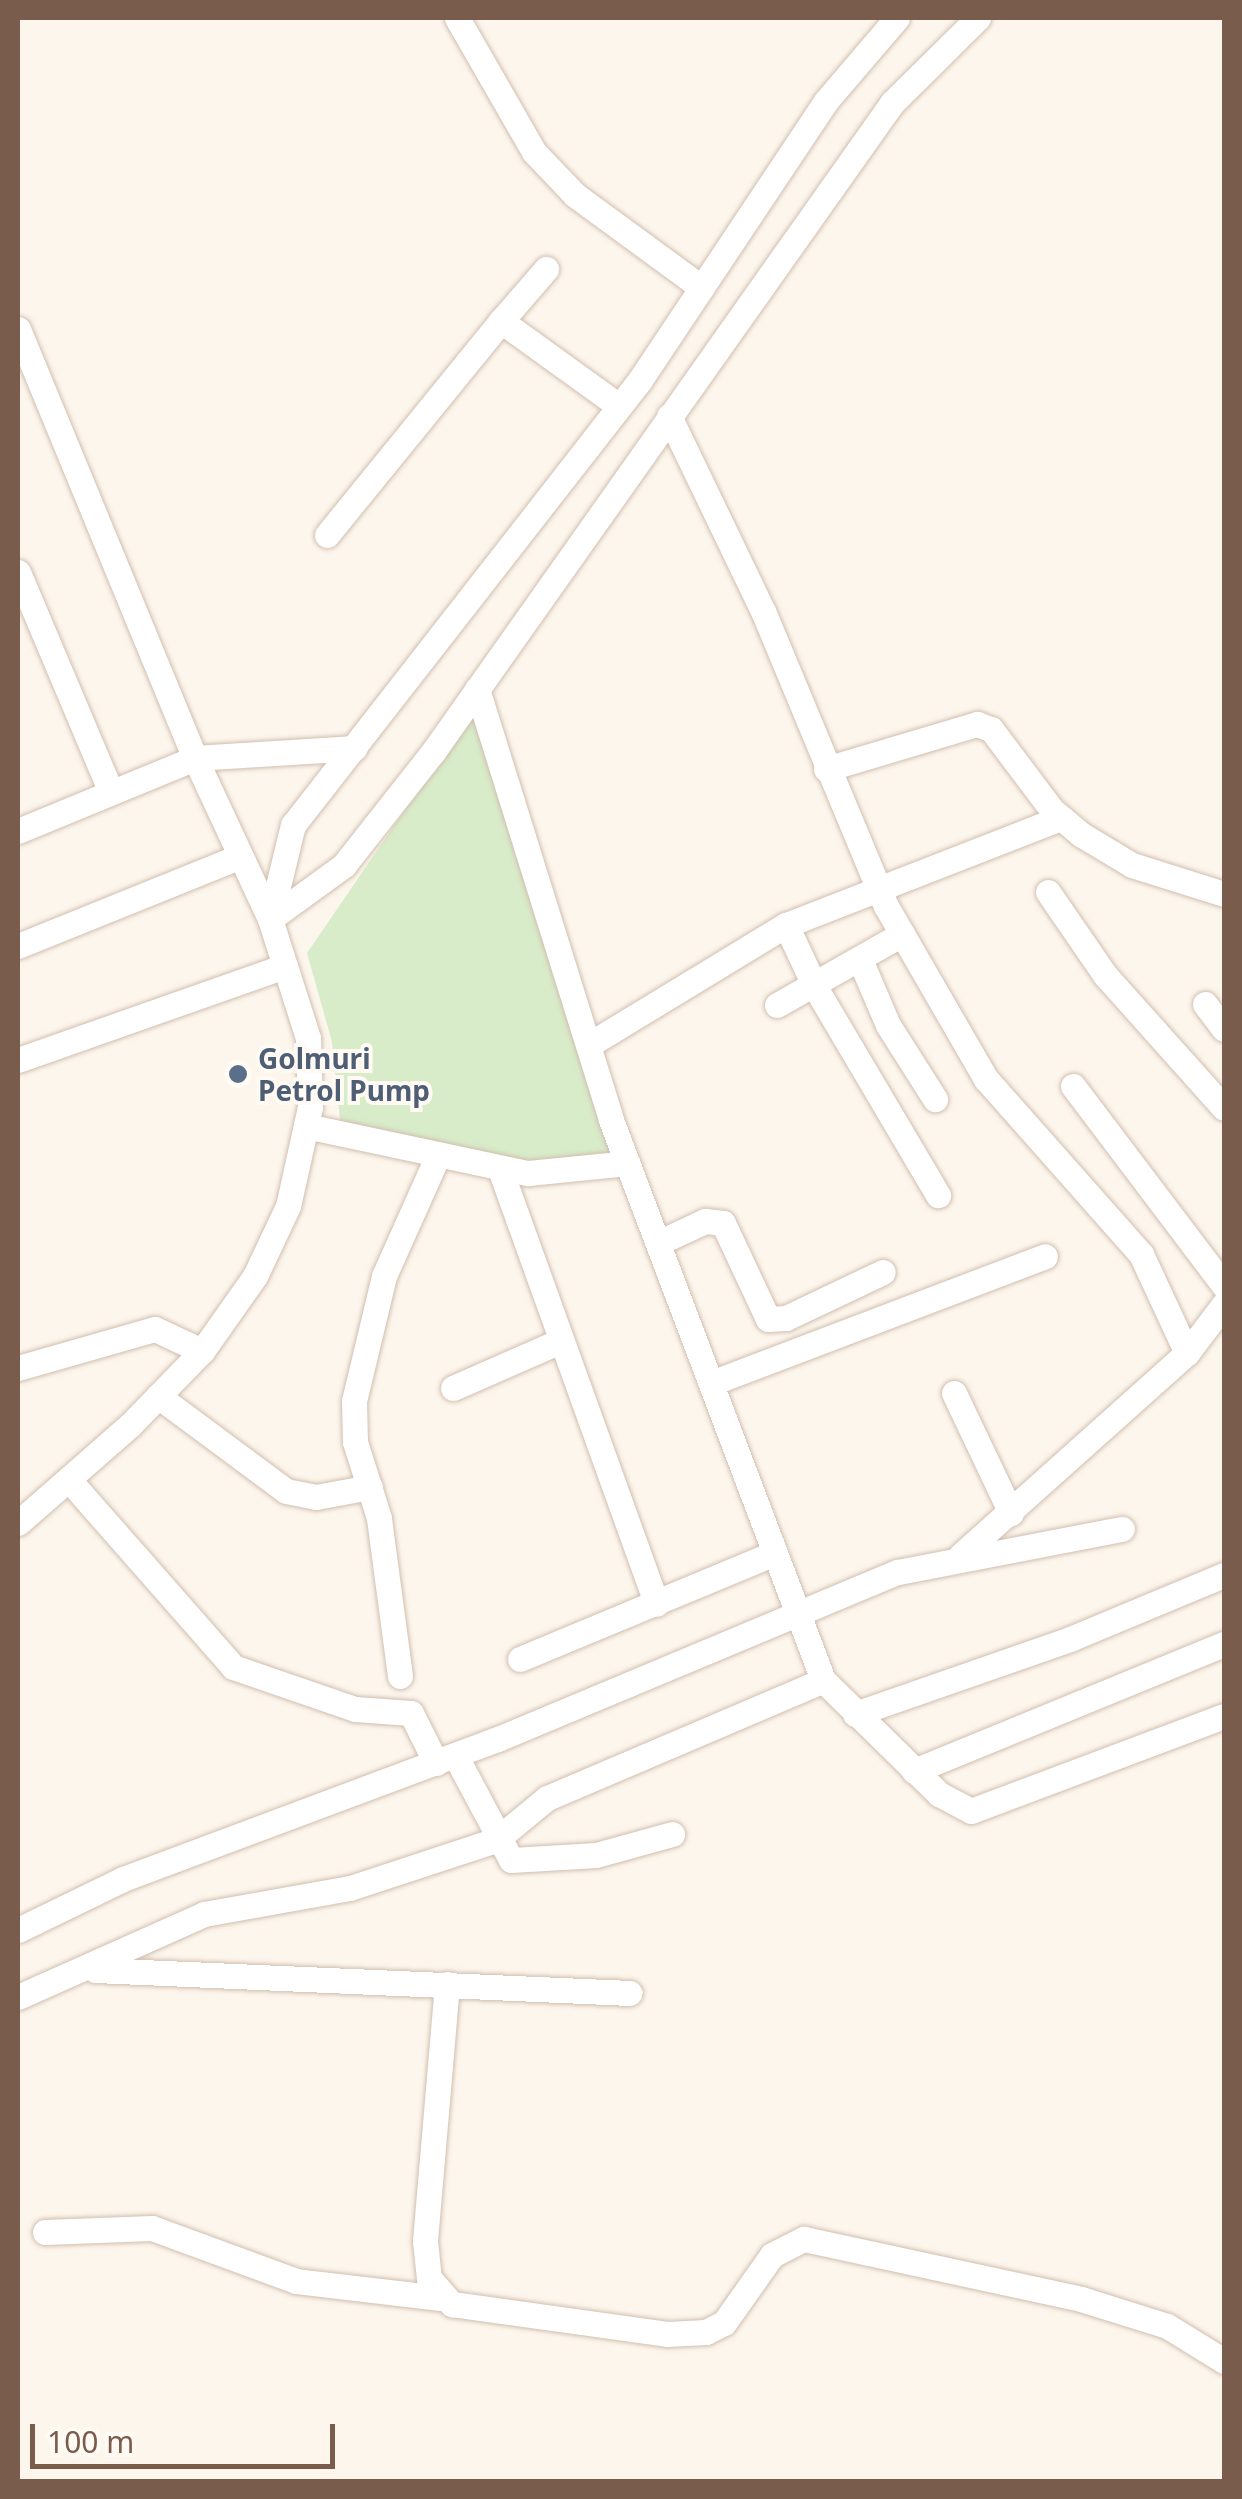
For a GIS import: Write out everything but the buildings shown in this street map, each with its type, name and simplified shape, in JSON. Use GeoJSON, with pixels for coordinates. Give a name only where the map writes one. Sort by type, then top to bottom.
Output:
{"type":"FeatureCollection","features":[{"type":"Feature","properties":{"kind":"street"},"geometry":{"type":"LineString","coordinates":[[457,18],[534,152],[575,195],[702,288]]}},
{"type":"Feature","properties":{"kind":"street"},"geometry":{"type":"LineString","coordinates":[[270,918],[293,825],[619,406],[826,101],[897,18]]}},
{"type":"Feature","properties":{"kind":"street"},"geometry":{"type":"LineString","coordinates":[[270,918],[344,865],[478,689],[892,103],[978,18]]}},
{"type":"Feature","properties":{"kind":"street"},"geometry":{"type":"LineString","coordinates":[[328,535],[546,270]]}},
{"type":"Feature","properties":{"kind":"street"},"geometry":{"type":"LineString","coordinates":[[501,322],[619,406]]}},
{"type":"Feature","properties":{"kind":"street"},"geometry":{"type":"LineString","coordinates":[[18,328],[24,360],[195,758],[270,918],[308,1038],[306,1126],[280,1223],[255,1276],[202,1350],[158,1396],[18,1524]]}},
{"type":"Feature","properties":{"kind":"street"},"geometry":{"type":"LineString","coordinates":[[670,416],[763,610],[826,769],[902,934],[986,1079],[1141,1254],[1188,1353]]}},
{"type":"Feature","properties":{"kind":"street"},"geometry":{"type":"LineString","coordinates":[[18,572],[110,790]]}},
{"type":"Feature","properties":{"kind":"street"},"geometry":{"type":"LineString","coordinates":[[478,689],[556,956],[590,1044],[628,1163],[714,1382],[823,1680],[914,1771],[956,1807],[972,1811],[1224,1716]]}},
{"type":"Feature","properties":{"kind":"street"},"geometry":{"type":"LineString","coordinates":[[826,769],[959,724],[977,724],[991,729],[1061,818],[1132,865],[1224,894]]}},
{"type":"Feature","properties":{"kind":"street"},"geometry":{"type":"LineString","coordinates":[[18,830],[195,758],[355,748]]}},
{"type":"Feature","properties":{"kind":"street"},"geometry":{"type":"LineString","coordinates":[[590,1044],[786,926],[1061,818]]}},
{"type":"Feature","properties":{"kind":"street"},"geometry":{"type":"LineString","coordinates":[[18,946],[240,856]]}},
{"type":"Feature","properties":{"kind":"street"},"geometry":{"type":"LineString","coordinates":[[1048,892],[1105,975],[1224,1108]]}},
{"type":"Feature","properties":{"kind":"street"},"geometry":{"type":"LineString","coordinates":[[786,926],[814,986],[938,1196]]}},
{"type":"Feature","properties":{"kind":"street"},"geometry":{"type":"LineString","coordinates":[[777,1005],[861,962],[902,934]]}},
{"type":"Feature","properties":{"kind":"street"},"geometry":{"type":"LineString","coordinates":[[861,962],[888,1025],[935,1099]]}},
{"type":"Feature","properties":{"kind":"street"},"geometry":{"type":"LineString","coordinates":[[18,1060],[285,966]]}},
{"type":"Feature","properties":{"kind":"street"},"geometry":{"type":"LineString","coordinates":[[1205,1004],[1224,1029]]}},
{"type":"Feature","properties":{"kind":"street"},"geometry":{"type":"LineString","coordinates":[[1074,1086],[1224,1286]]}},
{"type":"Feature","properties":{"kind":"street"},"geometry":{"type":"LineString","coordinates":[[306,1126],[500,1169],[564,1174],[628,1163]]}},
{"type":"Feature","properties":{"kind":"street"},"geometry":{"type":"LineString","coordinates":[[400,1676],[382,1534],[354,1442],[358,1369],[384,1276],[438,1155]]}},
{"type":"Feature","properties":{"kind":"street"},"geometry":{"type":"LineString","coordinates":[[500,1169],[657,1604]]}},
{"type":"Feature","properties":{"kind":"street"},"geometry":{"type":"LineString","coordinates":[[660,1242],[706,1222],[723,1222],[768,1319],[786,1318],[883,1272]]}},
{"type":"Feature","properties":{"kind":"street"},"geometry":{"type":"LineString","coordinates":[[714,1382],[1045,1256]]}},
{"type":"Feature","properties":{"kind":"street"},"geometry":{"type":"LineString","coordinates":[[957,1558],[1188,1353],[1224,1304]]}},
{"type":"Feature","properties":{"kind":"street"},"geometry":{"type":"LineString","coordinates":[[18,1368],[155,1329],[202,1350]]}},
{"type":"Feature","properties":{"kind":"street"},"geometry":{"type":"LineString","coordinates":[[453,1388],[560,1341]]}},
{"type":"Feature","properties":{"kind":"street"},"geometry":{"type":"LineString","coordinates":[[954,1393],[1011,1513]]}},
{"type":"Feature","properties":{"kind":"street"},"geometry":{"type":"LineString","coordinates":[[158,1396],[286,1491],[316,1497],[370,1487]]}},
{"type":"Feature","properties":{"kind":"street"},"geometry":{"type":"LineString","coordinates":[[69,1480],[233,1667],[355,1709],[411,1713],[511,1860],[596,1855],[672,1834]]}},
{"type":"Feature","properties":{"kind":"street"},"geometry":{"type":"LineString","coordinates":[[18,1930],[123,1879],[445,1759],[898,1572],[1122,1528]]}},
{"type":"Feature","properties":{"kind":"street"},"geometry":{"type":"LineString","coordinates":[[520,1658],[776,1553]]}},
{"type":"Feature","properties":{"kind":"street"},"geometry":{"type":"LineString","coordinates":[[855,1714],[1070,1639],[1224,1575]]}},
{"type":"Feature","properties":{"kind":"street"},"geometry":{"type":"LineString","coordinates":[[914,1771],[1224,1644]]}},
{"type":"Feature","properties":{"kind":"street"},"geometry":{"type":"LineString","coordinates":[[18,1997],[204,1914],[350,1888],[496,1840],[547,1798],[823,1680]]}},
{"type":"Feature","properties":{"kind":"street"},"geometry":{"type":"LineString","coordinates":[[75,1973],[110,1967],[630,1993]]}},
{"type":"Feature","properties":{"kind":"street"},"geometry":{"type":"LineString","coordinates":[[441,2298],[430,2278],[425,2240],[447,1984]]}},
{"type":"Feature","properties":{"kind":"street"},"geometry":{"type":"LineString","coordinates":[[46,2232],[152,2228],[296,2281],[690,2335],[724,2323],[772,2255],[804,2239],[1081,2299],[1167,2326],[1224,2362]]}},
{"type":"Feature","properties":{"kind":"green space"},"geometry":{"type":"Polygon","coordinates":[[[476,706],[536,921],[609,1131],[613,1158],[516,1167],[341,1129],[332,1042],[307,953],[476,706]]]}},
{"type":"Feature","properties":{"kind":"place","name":"Golmuri Petrol Pump"},"geometry":{"type":"Point","coordinates":[238,1074]}}]}
